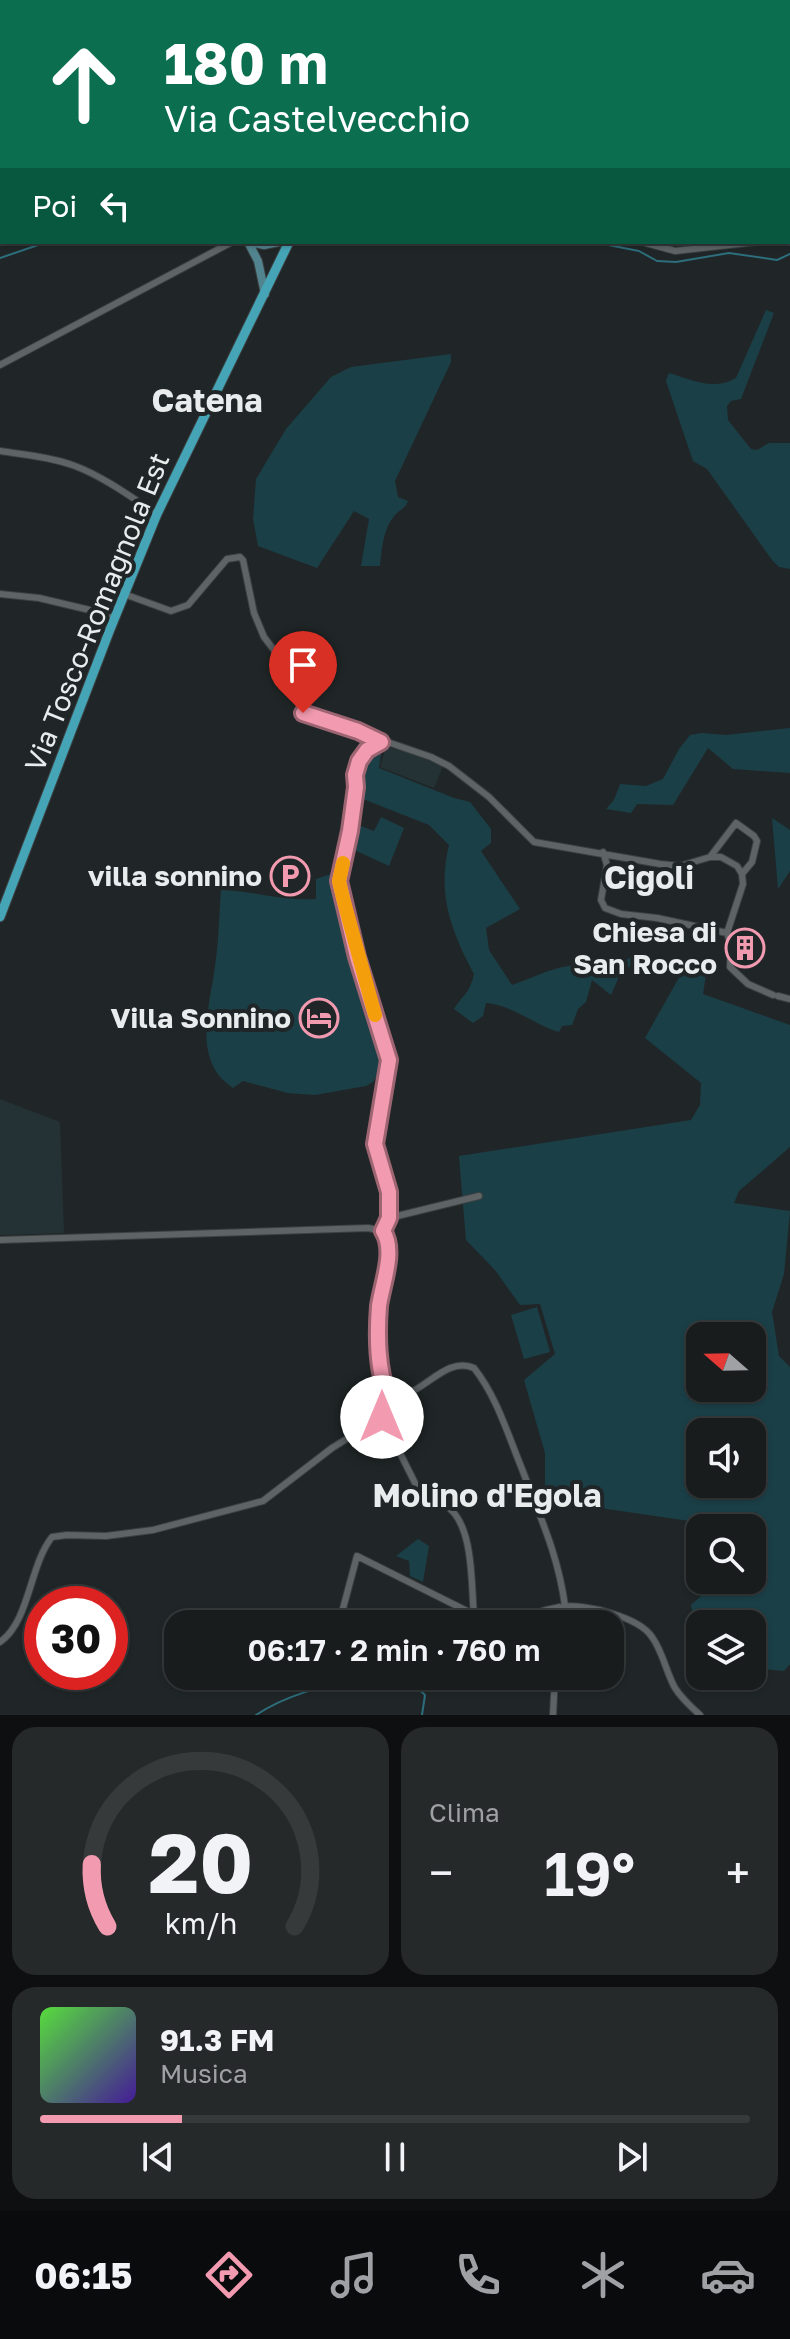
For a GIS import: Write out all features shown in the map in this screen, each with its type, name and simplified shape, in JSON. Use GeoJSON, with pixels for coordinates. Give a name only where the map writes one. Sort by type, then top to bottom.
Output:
{"type":"FeatureCollection","features":[{"type":"Feature","properties":{"kind":"main road"},"geometry":{"type":"LineString","coordinates":[[250,244],[258,261],[265,294]]}},
{"type":"Feature","properties":{"kind":"main road"},"geometry":{"type":"LineString","coordinates":[[259,244],[269,244]]}},
{"type":"Feature","properties":{"kind":"main road","name":"Via Tosco-Romagnola Est"},"geometry":{"type":"LineString","coordinates":[[0,917],[157,514],[288,244]]}},
{"type":"Feature","properties":{"kind":"main road"},"geometry":{"type":"LineString","coordinates":[[264,245],[280,262]]}},
{"type":"Feature","properties":{"kind":"main road"},"geometry":{"type":"LineString","coordinates":[[258,261],[280,262]]}},
{"type":"Feature","properties":{"kind":"street"},"geometry":{"type":"LineString","coordinates":[[0,365],[228,244]]}},
{"type":"Feature","properties":{"kind":"street"},"geometry":{"type":"LineString","coordinates":[[649,244],[675,251],[738,244]]}},
{"type":"Feature","properties":{"kind":"street"},"geometry":{"type":"LineString","coordinates":[[0,451],[76,466],[101,478],[157,514]]}},
{"type":"Feature","properties":{"kind":"street"},"geometry":{"type":"LineString","coordinates":[[124,594],[171,611],[188,605],[227,559],[240,557],[254,613],[264,637],[280,658],[303,713],[449,766],[489,797],[534,842],[680,866],[710,857],[726,859],[737,866],[743,884],[727,933],[731,945],[730,967],[748,984],[789,999]]}},
{"type":"Feature","properties":{"kind":"street"},"geometry":{"type":"LineString","coordinates":[[0,594],[39,598],[115,616]]}},
{"type":"Feature","properties":{"kind":"street"},"geometry":{"type":"LineString","coordinates":[[381,742],[367,750],[359,761],[339,881],[357,957],[389,1060],[375,1144],[389,1192],[389,1218],[383,1231],[388,1246],[379,1309],[382,1382],[388,1395],[382,1417],[421,1495],[448,1507],[464,1531],[468,1543],[474,1610]]}},
{"type":"Feature","properties":{"kind":"street"},"geometry":{"type":"LineString","coordinates":[[710,857],[736,823],[757,841],[752,862],[742,874]]}},
{"type":"Feature","properties":{"kind":"street"},"geometry":{"type":"LineString","coordinates":[[603,852],[607,865],[601,900],[605,908],[727,933]]}},
{"type":"Feature","properties":{"kind":"street"},"geometry":{"type":"LineString","coordinates":[[389,1218],[479,1196]]}},
{"type":"Feature","properties":{"kind":"street"},"geometry":{"type":"LineString","coordinates":[[0,1240],[368,1228],[383,1231]]}},
{"type":"Feature","properties":{"kind":"street"},"geometry":{"type":"LineString","coordinates":[[388,1395],[402,1396],[457,1365],[474,1368],[496,1405],[556,1557],[561,1610]]}},
{"type":"Feature","properties":{"kind":"street"},"geometry":{"type":"LineString","coordinates":[[0,1642],[14,1627],[52,1537],[106,1536],[153,1530],[263,1501],[332,1448],[382,1417]]}},
{"type":"Feature","properties":{"kind":"street"},"geometry":{"type":"LineString","coordinates":[[343,1610],[357,1556],[464,1610]]}},
{"type":"Feature","properties":{"kind":"street"},"geometry":{"type":"LineString","coordinates":[[549,1610],[562,1607],[609,1613],[638,1623],[657,1644],[674,1686],[684,1701],[700,1715]]}},
{"type":"Feature","properties":{"kind":"street"},"geometry":{"type":"LineString","coordinates":[[553,1715],[554,1690]]}},
{"type":"Feature","properties":{"kind":"shaded area"},"geometry":{"type":"Polygon","coordinates":[[[766,310],[774,313],[741,399],[731,401],[727,406],[728,420],[751,449],[757,450],[769,443],[790,443],[790,569],[779,567],[772,560],[707,469],[693,461],[666,381],[669,373],[711,384],[736,378],[766,310]]]}},
{"type":"Feature","properties":{"kind":"shaded area"},"geometry":{"type":"Polygon","coordinates":[[[451,354],[451,362],[395,481],[398,497],[408,501],[388,526],[380,566],[361,566],[369,519],[354,511],[317,568],[258,546],[253,519],[256,479],[286,429],[331,377],[351,367],[451,354]]]}},
{"type":"Feature","properties":{"kind":"shaded area"},"geometry":{"type":"Polygon","coordinates":[[[790,728],[790,773],[733,769],[708,748],[673,805],[637,804],[631,813],[606,809],[614,800],[620,784],[646,786],[663,779],[690,735],[726,735],[790,728]]]}},
{"type":"Feature","properties":{"kind":"shaded area"},"geometry":{"type":"Polygon","coordinates":[[[386,747],[443,766],[434,788],[380,767],[386,747]]]}},
{"type":"Feature","properties":{"kind":"shaded area"},"geometry":{"type":"Polygon","coordinates":[[[373,753],[381,754],[379,768],[470,802],[491,829],[491,843],[481,851],[520,909],[486,928],[489,950],[512,985],[561,967],[604,965],[628,959],[636,953],[639,959],[620,974],[611,995],[592,980],[586,1002],[578,1009],[572,1025],[562,1026],[559,1032],[496,1005],[486,1003],[483,1016],[473,1023],[454,1009],[468,990],[474,974],[448,912],[445,880],[449,845],[429,825],[363,799],[362,774],[373,753]]]}},
{"type":"Feature","properties":{"kind":"shaded area"},"geometry":{"type":"Polygon","coordinates":[[[381,817],[404,828],[389,866],[350,848],[358,825],[374,831],[381,817]]]}},
{"type":"Feature","properties":{"kind":"shaded area"},"geometry":{"type":"Polygon","coordinates":[[[772,818],[790,830],[790,871],[778,889],[772,818]]]}},
{"type":"Feature","properties":{"kind":"shaded area"},"geometry":{"type":"Polygon","coordinates":[[[334,873],[334,892],[384,1065],[373,1082],[366,1086],[315,1095],[288,1093],[243,1081],[233,1088],[220,1077],[212,1063],[206,1032],[221,890],[316,899],[316,879],[334,873]]]}},
{"type":"Feature","properties":{"kind":"shaded area"},"geometry":{"type":"Polygon","coordinates":[[[690,958],[708,962],[703,994],[790,1025],[790,1147],[739,1191],[734,1203],[790,1211],[784,1274],[772,1312],[779,1356],[790,1367],[790,1664],[784,1671],[766,1669],[766,1610],[692,1610],[691,1605],[703,1594],[766,1594],[766,1514],[686,1514],[686,1520],[545,1500],[545,1453],[524,1380],[555,1354],[540,1304],[520,1305],[495,1270],[466,1240],[459,1156],[691,1120],[700,1105],[701,1083],[645,1038],[690,958]]]}},
{"type":"Feature","properties":{"kind":"shaded area"},"geometry":{"type":"Polygon","coordinates":[[[0,1099],[60,1122],[64,1233],[0,1235],[0,1099]]]}},
{"type":"Feature","properties":{"kind":"shaded area"},"geometry":{"type":"Polygon","coordinates":[[[537,1307],[550,1352],[524,1359],[511,1315],[537,1307]]]}},
{"type":"Feature","properties":{"kind":"shaded area"},"geometry":{"type":"Polygon","coordinates":[[[418,1539],[429,1546],[423,1582],[410,1576],[409,1561],[396,1556],[418,1539]]]}},
{"type":"Feature","properties":{"kind":"waterway"},"geometry":{"type":"LineString","coordinates":[[0,258],[41,244]]}},
{"type":"Feature","properties":{"kind":"waterway"},"geometry":{"type":"LineString","coordinates":[[603,244],[639,251],[657,261],[676,262],[729,253],[777,260],[790,254]]}},
{"type":"Feature","properties":{"kind":"waterway"},"geometry":{"type":"LineString","coordinates":[[256,1715],[313,1690]]}},
{"type":"Feature","properties":{"kind":"waterway"},"geometry":{"type":"LineString","coordinates":[[419,1690],[425,1695],[422,1715]]}},
{"type":"Feature","properties":{"kind":"slow traffic"},"geometry":{"type":"LineString","coordinates":[[343,863],[339,881],[375,1015]]}},
{"type":"Feature","properties":{"kind":"place","name":"villa sonnino"},"geometry":{"type":"Point","coordinates":[290,876]}},
{"type":"Feature","properties":{"kind":"place","name":"Chiesa di San Rocco"},"geometry":{"type":"Point","coordinates":[745,948]}},
{"type":"Feature","properties":{"kind":"place","name":"Villa Sonnino"},"geometry":{"type":"Point","coordinates":[319,1018]}},
{"type":"Feature","properties":{"kind":"district","name":"Catena"},"geometry":{"type":"Point","coordinates":[207,401]}},
{"type":"Feature","properties":{"kind":"district","name":"Cigoli"},"geometry":{"type":"Point","coordinates":[649,878]}},
{"type":"Feature","properties":{"kind":"district","name":"Molino d'Egola"},"geometry":{"type":"Point","coordinates":[487,1496]}},
{"type":"Feature","properties":{"kind":"route"},"geometry":{"type":"LineString","coordinates":[[303,713],[381,742],[367,750],[359,761],[350,831],[339,881],[357,957],[389,1060],[375,1144],[389,1192],[389,1218],[383,1231],[388,1246],[379,1309],[382,1382],[388,1395],[382,1417]]}}]}
